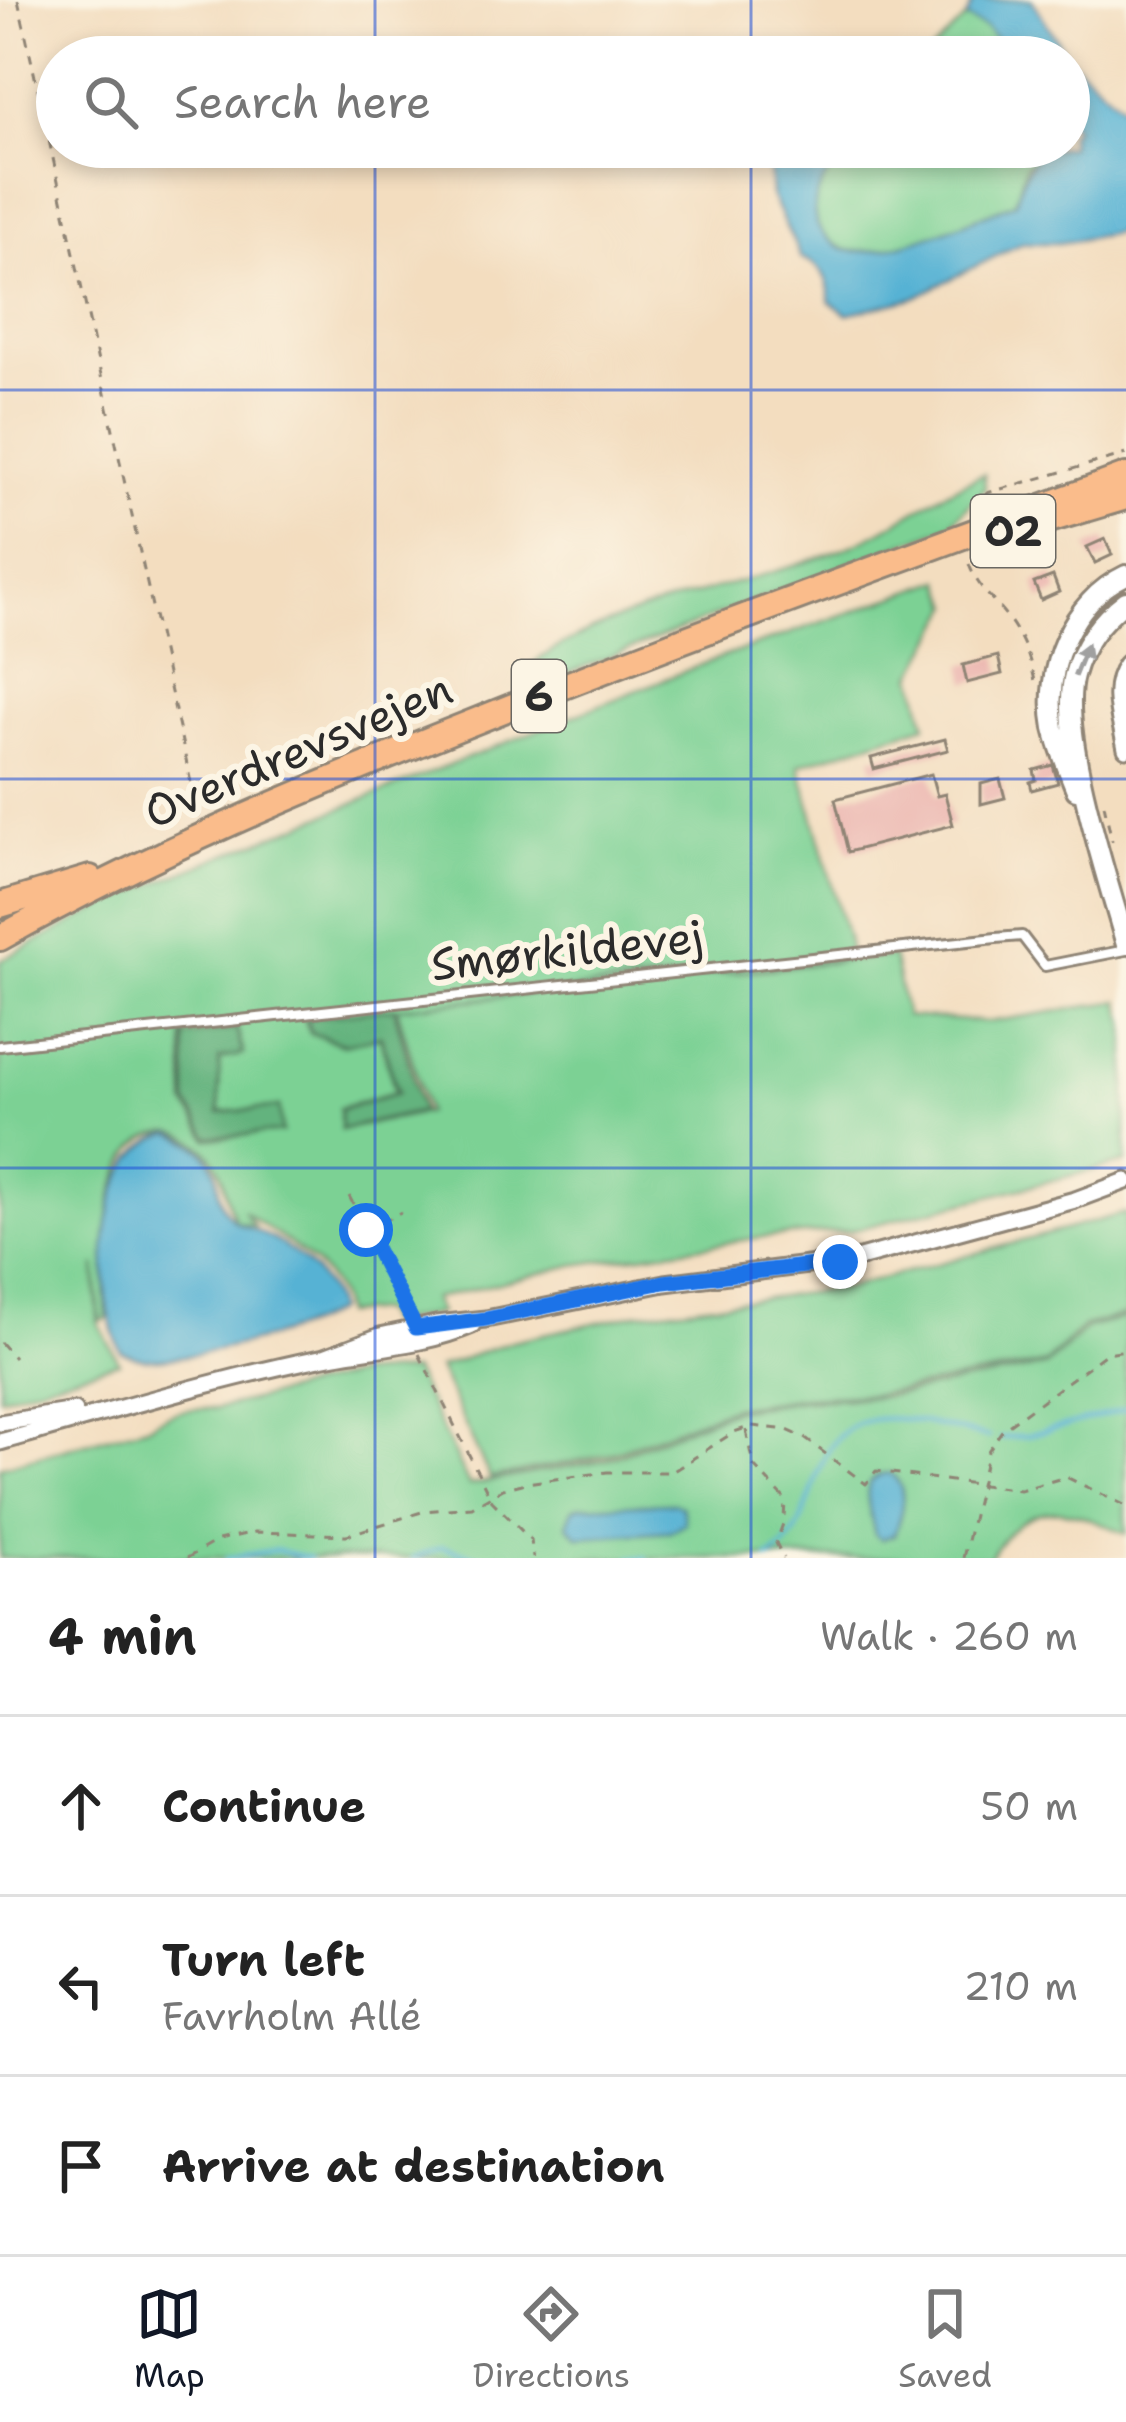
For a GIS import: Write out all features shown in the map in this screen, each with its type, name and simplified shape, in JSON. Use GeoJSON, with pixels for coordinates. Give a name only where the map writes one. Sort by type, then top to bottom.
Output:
{"type":"FeatureCollection","features":[{"type":"Feature","properties":{"kind":"main road","name":"Overdrevsvejen"},"geometry":{"type":"LineString","coordinates":[[0,938],[133,866],[202,835],[595,673],[1126,476]]}},
{"type":"Feature","properties":{"kind":"main road","name":"Overdrevsvejen"},"geometry":{"type":"LineString","coordinates":[[900,562],[1126,493]]}},
{"type":"Feature","properties":{"kind":"main road","name":"Overdrevsvejen"},"geometry":{"type":"LineString","coordinates":[[0,904],[133,866]]}},
{"type":"Feature","properties":{"kind":"street"},"geometry":{"type":"LineString","coordinates":[[1101,856],[1054,727],[1052,694],[1057,658],[1068,631],[1093,600],[1126,575]]}},
{"type":"Feature","properties":{"kind":"street"},"geometry":{"type":"LineString","coordinates":[[1126,601],[1108,615],[1085,646],[1073,676],[1070,706],[1101,856],[1126,948]]}},
{"type":"Feature","properties":{"kind":"street"},"geometry":{"type":"LineString","coordinates":[[1126,664],[1117,676],[1126,749]]}},
{"type":"Feature","properties":{"kind":"street"},"geometry":{"type":"LineString","coordinates":[[1075,1200],[1126,1180]]}},
{"type":"Feature","properties":{"kind":"street"},"geometry":{"type":"LineString","coordinates":[[0,1442],[125,1404],[324,1357],[380,1336],[415,1336],[664,1282],[856,1259],[1075,1200],[1126,1191]]}},
{"type":"Feature","properties":{"kind":"street"},"geometry":{"type":"LineString","coordinates":[[0,1423],[125,1404]]}},
{"type":"Feature","properties":{"kind":"lane"},"geometry":{"type":"LineString","coordinates":[[1093,600],[1108,615]]}},
{"type":"Feature","properties":{"kind":"lane","name":"Smørkildevej"},"geometry":{"type":"LineString","coordinates":[[0,1046],[996,938],[1022,936],[1045,966],[1126,948]]}},
{"type":"Feature","properties":{"kind":"path"},"geometry":{"type":"LineString","coordinates":[[18,0],[36,82]]}},
{"type":"Feature","properties":{"kind":"path"},"geometry":{"type":"LineString","coordinates":[[55,168],[202,835]]}},
{"type":"Feature","properties":{"kind":"path"},"geometry":{"type":"LineString","coordinates":[[971,517],[987,493],[1126,454]]}},
{"type":"Feature","properties":{"kind":"path"},"geometry":{"type":"LineString","coordinates":[[1101,856],[1114,839],[1102,797]]}},
{"type":"Feature","properties":{"kind":"path"},"geometry":{"type":"LineString","coordinates":[[349,1196],[490,1496],[500,1513],[523,1530],[533,1555]]}},
{"type":"Feature","properties":{"kind":"path"},"geometry":{"type":"LineString","coordinates":[[366,1230],[400,1212]]}},
{"type":"Feature","properties":{"kind":"path"},"geometry":{"type":"LineString","coordinates":[[0,1342],[14,1358]]}},
{"type":"Feature","properties":{"kind":"path"},"geometry":{"type":"LineString","coordinates":[[963,1558],[988,1451],[1003,1429],[1107,1353],[1126,1350]]}},
{"type":"Feature","properties":{"kind":"path"},"geometry":{"type":"LineString","coordinates":[[746,1428],[753,1465],[785,1499],[777,1548],[783,1557]]}},
{"type":"Feature","properties":{"kind":"path"},"geometry":{"type":"LineString","coordinates":[[187,1558],[231,1536],[301,1531],[347,1535],[424,1511],[472,1507],[526,1483],[673,1472],[746,1428],[787,1430],[866,1484],[876,1471],[1020,1490],[1066,1477],[1126,1506]]}},
{"type":"Feature","properties":{"kind":"green space"},"geometry":{"type":"Polygon","coordinates":[[[966,18],[993,36],[948,36],[966,18]]]}},
{"type":"Feature","properties":{"kind":"green space"},"geometry":{"type":"Polygon","coordinates":[[[832,168],[1025,168],[1015,203],[904,244],[860,252],[843,249],[821,231],[814,210],[832,168]]]}},
{"type":"Feature","properties":{"kind":"green space"},"geometry":{"type":"Polygon","coordinates":[[[984,474],[985,488],[949,526],[521,691],[522,672],[593,630],[847,547],[984,474]]]}},
{"type":"Feature","properties":{"kind":"green space"},"geometry":{"type":"Polygon","coordinates":[[[942,580],[952,606],[914,675],[926,725],[799,765],[849,945],[846,959],[304,1018],[310,1033],[343,1045],[380,1037],[395,1092],[339,1108],[341,1130],[427,1112],[397,1008],[893,956],[906,1016],[989,1022],[1120,1001],[1126,1024],[1126,1162],[849,1231],[764,1237],[574,1265],[432,1299],[439,1313],[387,1324],[380,1311],[343,1314],[337,1295],[317,1265],[243,1210],[254,1226],[236,1222],[211,1156],[188,1137],[169,1132],[146,1139],[129,1156],[118,1180],[106,1240],[107,1319],[100,1321],[95,1265],[98,1322],[119,1362],[0,1397],[0,961],[120,898],[703,664],[942,580]],[[236,1025],[183,1032],[186,1104],[208,1139],[282,1132],[279,1107],[220,1112],[219,1059],[244,1054],[236,1025]]]}},
{"type":"Feature","properties":{"kind":"green space"},"geometry":{"type":"Polygon","coordinates":[[[394,1008],[422,1111],[341,1129],[340,1110],[398,1093],[381,1036],[346,1044],[311,1033],[307,1018],[394,1008]]]}},
{"type":"Feature","properties":{"kind":"green space"},"geometry":{"type":"Polygon","coordinates":[[[236,1029],[243,1054],[219,1059],[219,1113],[279,1107],[282,1132],[208,1137],[188,1103],[185,1036],[236,1029]]]}},
{"type":"Feature","properties":{"kind":"green space"},"geometry":{"type":"Polygon","coordinates":[[[1126,1213],[1126,1315],[1084,1326],[1046,1363],[879,1394],[803,1397],[733,1407],[607,1455],[490,1478],[438,1368],[512,1341],[640,1313],[847,1288],[1126,1213]]]}},
{"type":"Feature","properties":{"kind":"green space"},"geometry":{"type":"Polygon","coordinates":[[[1126,1318],[1126,1534],[1085,1517],[1050,1512],[1019,1523],[989,1558],[0,1558],[0,1467],[150,1425],[181,1411],[215,1409],[357,1375],[413,1371],[469,1485],[608,1459],[733,1410],[803,1400],[882,1397],[1047,1366],[1087,1328],[1126,1318]]]}},
{"type":"Feature","properties":{"kind":"water"},"geometry":{"type":"Polygon","coordinates":[[[974,0],[1032,0],[1055,36],[993,36],[966,18],[974,0]]]}},
{"type":"Feature","properties":{"kind":"water"},"geometry":{"type":"Polygon","coordinates":[[[1090,77],[1126,109],[1126,231],[1061,243],[1022,243],[913,298],[847,314],[830,302],[823,274],[801,258],[771,195],[769,168],[832,168],[816,198],[816,221],[831,242],[859,252],[903,244],[1015,203],[1029,168],[1090,168],[1090,77]]]}},
{"type":"Feature","properties":{"kind":"water"},"geometry":{"type":"Polygon","coordinates":[[[172,1133],[206,1154],[224,1208],[233,1220],[271,1238],[306,1263],[325,1284],[336,1310],[299,1328],[216,1350],[147,1359],[121,1351],[106,1295],[108,1226],[115,1194],[128,1165],[147,1144],[172,1133]]]}},
{"type":"Feature","properties":{"kind":"water"},"geometry":{"type":"Polygon","coordinates":[[[890,1473],[900,1486],[903,1502],[894,1535],[881,1539],[875,1535],[868,1487],[879,1475],[890,1473]]]}},
{"type":"Feature","properties":{"kind":"water"},"geometry":{"type":"Polygon","coordinates":[[[675,1503],[682,1507],[685,1523],[670,1531],[579,1537],[567,1525],[573,1509],[580,1506],[675,1503]]]}},
{"type":"Feature","properties":{"kind":"building"},"geometry":{"type":"Polygon","coordinates":[[[1105,539],[1112,555],[1095,563],[1087,547],[1105,539]]]}},
{"type":"Feature","properties":{"kind":"building"},"geometry":{"type":"Polygon","coordinates":[[[1053,576],[1059,592],[1041,600],[1034,583],[1053,576]]]}},
{"type":"Feature","properties":{"kind":"building"},"geometry":{"type":"Polygon","coordinates":[[[998,656],[1002,674],[967,683],[963,665],[998,656]]]}},
{"type":"Feature","properties":{"kind":"building"},"geometry":{"type":"Polygon","coordinates":[[[945,739],[948,750],[874,769],[871,758],[945,739]]]}},
{"type":"Feature","properties":{"kind":"building"},"geometry":{"type":"Polygon","coordinates":[[[1053,765],[1058,783],[1032,790],[1034,770],[1053,765]]]}},
{"type":"Feature","properties":{"kind":"building"},"geometry":{"type":"Polygon","coordinates":[[[931,774],[937,796],[945,794],[953,825],[848,852],[835,799],[931,774]]]}},
{"type":"Feature","properties":{"kind":"building"},"geometry":{"type":"Polygon","coordinates":[[[1000,779],[1005,798],[981,804],[981,784],[1000,779]]]}},
{"type":"Feature","properties":{"kind":"waterway"},"geometry":{"type":"LineString","coordinates":[[1001,1438],[1028,1436],[1126,1409]]}},
{"type":"Feature","properties":{"kind":"waterway"},"geometry":{"type":"LineString","coordinates":[[768,1558],[799,1525],[824,1459],[835,1440],[852,1426],[877,1419],[904,1419],[989,1437]]}},
{"type":"Feature","properties":{"kind":"waterway"},"geometry":{"type":"LineString","coordinates":[[413,1558],[442,1547],[484,1558]]}},
{"type":"Feature","properties":{"kind":"waterway"},"geometry":{"type":"LineString","coordinates":[[227,1558],[275,1550],[309,1558]]}},
{"type":"Feature","properties":{"kind":"waterway"},"geometry":{"type":"LineString","coordinates":[[630,1558],[646,1558]]}},
{"type":"Feature","properties":{"kind":"route"},"geometry":{"type":"LineString","coordinates":[[366,1230],[416,1328],[486,1319],[664,1282],[840,1262]]}}]}
